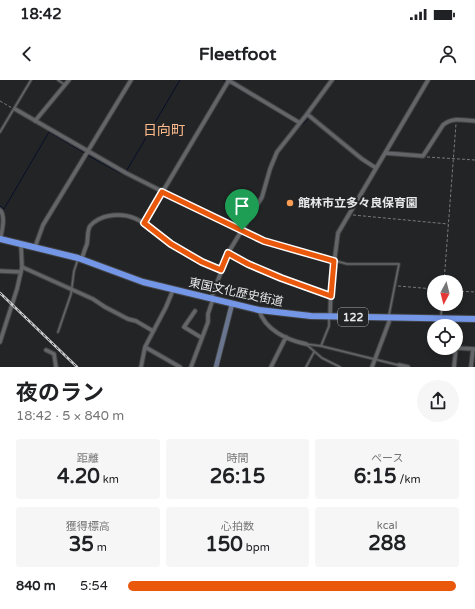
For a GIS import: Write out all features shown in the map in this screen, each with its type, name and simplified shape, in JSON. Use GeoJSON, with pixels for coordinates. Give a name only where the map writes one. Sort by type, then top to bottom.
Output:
{"type":"FeatureCollection","features":[{"type":"Feature","properties":{"kind":"highway","name":"東国文化歴史街道"},"geometry":{"type":"LineString","coordinates":[[0,240],[80,258],[138,281],[259,310],[297,315],[330,317],[441,319]]}},
{"type":"Feature","properties":{"kind":"highway","name":"東国文化歴史街道"},"geometry":{"type":"LineString","coordinates":[[463,319],[475,319]]}},
{"type":"Feature","properties":{"kind":"main road"},"geometry":{"type":"LineString","coordinates":[[216,367],[232,304]]}},
{"type":"Feature","properties":{"kind":"street"},"geometry":{"type":"LineString","coordinates":[[35,121],[69,80]]}},
{"type":"Feature","properties":{"kind":"street"},"geometry":{"type":"LineString","coordinates":[[35,247],[41,230],[86,152],[131,80]]}},
{"type":"Feature","properties":{"kind":"street"},"geometry":{"type":"LineString","coordinates":[[144,223],[229,80],[300,123]]}},
{"type":"Feature","properties":{"kind":"street"},"geometry":{"type":"LineString","coordinates":[[191,367],[208,322],[208,314],[221,270],[228,253],[262,196],[276,152],[332,80]]}},
{"type":"Feature","properties":{"kind":"street"},"geometry":{"type":"LineString","coordinates":[[330,317],[334,261],[338,233],[428,80]]}},
{"type":"Feature","properties":{"kind":"street"},"geometry":{"type":"LineString","coordinates":[[15,109],[86,152],[213,217],[264,241],[334,261]]}},
{"type":"Feature","properties":{"kind":"street"},"geometry":{"type":"LineString","coordinates":[[307,114],[362,159],[376,168]]}},
{"type":"Feature","properties":{"kind":"street"},"geometry":{"type":"LineString","coordinates":[[385,153],[423,156],[443,125],[447,122],[456,119],[475,121]]}},
{"type":"Feature","properties":{"kind":"street"},"geometry":{"type":"LineString","coordinates":[[0,210],[2,213],[3,228],[0,240]]}},
{"type":"Feature","properties":{"kind":"street"},"geometry":{"type":"LineString","coordinates":[[80,258],[87,245],[89,229],[94,222],[112,215],[127,215],[132,216],[144,223],[171,244],[202,262],[221,270]]}},
{"type":"Feature","properties":{"kind":"street"},"geometry":{"type":"LineString","coordinates":[[0,342],[13,305],[21,272],[21,244]]}},
{"type":"Feature","properties":{"kind":"street"},"geometry":{"type":"LineString","coordinates":[[22,267],[93,299],[128,320],[136,321],[153,331]]}},
{"type":"Feature","properties":{"kind":"street"},"geometry":{"type":"LineString","coordinates":[[0,271],[21,272]]}},
{"type":"Feature","properties":{"kind":"street"},"geometry":{"type":"LineString","coordinates":[[141,367],[145,348],[173,290]]}},
{"type":"Feature","properties":{"kind":"street"},"geometry":{"type":"LineString","coordinates":[[195,310],[184,327],[202,338]]}},
{"type":"Feature","properties":{"kind":"street"},"geometry":{"type":"LineString","coordinates":[[259,310],[266,324],[275,331],[286,337],[306,344]]}},
{"type":"Feature","properties":{"kind":"street"},"geometry":{"type":"LineString","coordinates":[[372,367],[389,322],[389,318]]}},
{"type":"Feature","properties":{"kind":"street"},"geometry":{"type":"LineString","coordinates":[[271,367],[286,337]]}},
{"type":"Feature","properties":{"kind":"street"},"geometry":{"type":"LineString","coordinates":[[145,348],[180,367]]}},
{"type":"Feature","properties":{"kind":"street"},"geometry":{"type":"LineString","coordinates":[[454,367],[456,348],[474,349],[471,367]]}},
{"type":"Feature","properties":{"kind":"street"},"geometry":{"type":"LineString","coordinates":[[46,350],[54,354],[56,367]]}},
{"type":"Feature","properties":{"kind":"street"},"geometry":{"type":"LineString","coordinates":[[399,365],[408,367]]}},
{"type":"Feature","properties":{"kind":"lane"},"geometry":{"type":"LineString","coordinates":[[0,132],[31,80]]}},
{"type":"Feature","properties":{"kind":"lane"},"geometry":{"type":"LineString","coordinates":[[58,80],[65,84]]}},
{"type":"Feature","properties":{"kind":"lane"},"geometry":{"type":"LineString","coordinates":[[228,253],[248,264],[281,278],[331,296]]}},
{"type":"Feature","properties":{"kind":"lane"},"geometry":{"type":"LineString","coordinates":[[58,332],[72,289],[74,271],[80,258]]}},
{"type":"Feature","properties":{"kind":"lane"},"geometry":{"type":"LineString","coordinates":[[334,261],[348,264],[399,264],[389,318]]}},
{"type":"Feature","properties":{"kind":"lane"},"geometry":{"type":"LineString","coordinates":[[441,319],[442,311]]}},
{"type":"Feature","properties":{"kind":"lane"},"geometry":{"type":"LineString","coordinates":[[321,346],[329,326],[330,317]]}},
{"type":"Feature","properties":{"kind":"lane"},"geometry":{"type":"LineString","coordinates":[[306,344],[321,346],[399,365]]}},
{"type":"Feature","properties":{"kind":"lane"},"geometry":{"type":"LineString","coordinates":[[306,344],[322,358],[340,367]]}},
{"type":"Feature","properties":{"kind":"lane"},"geometry":{"type":"LineString","coordinates":[[306,367],[314,352]]}},
{"type":"Feature","properties":{"kind":"path"},"geometry":{"type":"LineString","coordinates":[[0,101],[15,109]]}},
{"type":"Feature","properties":{"kind":"path"},"geometry":{"type":"LineString","coordinates":[[444,275],[456,119]]}},
{"type":"Feature","properties":{"kind":"path"},"geometry":{"type":"LineString","coordinates":[[423,156],[475,160]]}},
{"type":"Feature","properties":{"kind":"path"},"geometry":{"type":"LineString","coordinates":[[348,214],[448,224]]}},
{"type":"Feature","properties":{"kind":"path"},"geometry":{"type":"LineString","coordinates":[[395,286],[427,288]]}},
{"type":"Feature","properties":{"kind":"path"},"geometry":{"type":"LineString","coordinates":[[463,291],[475,292]]}},
{"type":"Feature","properties":{"kind":"waterway"},"geometry":{"type":"LineString","coordinates":[[127,170],[180,80]]}},
{"type":"Feature","properties":{"kind":"waterway"},"geometry":{"type":"LineString","coordinates":[[230,84],[296,123]]}},
{"type":"Feature","properties":{"kind":"waterway"},"geometry":{"type":"LineString","coordinates":[[301,126],[309,118]]}},
{"type":"Feature","properties":{"kind":"waterway"},"geometry":{"type":"LineString","coordinates":[[0,206],[4,209],[49,132],[83,152]]}},
{"type":"Feature","properties":{"kind":"waterway"},"geometry":{"type":"LineString","coordinates":[[89,156],[120,173]]}},
{"type":"Feature","properties":{"kind":"railway"},"geometry":{"type":"LineString","coordinates":[[0,293],[77,367]]}},
{"type":"Feature","properties":{"kind":"place","name":"館林市立多々良保育園"},"geometry":{"type":"Point","coordinates":[290,203]}},
{"type":"Feature","properties":{"kind":"district","name":"日向町"},"geometry":{"type":"Point","coordinates":[164,130]}},
{"type":"Feature","properties":{"kind":"route"},"geometry":{"type":"LineString","coordinates":[[162,192],[242,230],[264,241],[334,261],[331,296],[281,278],[248,264],[228,253],[221,270],[202,262],[171,244],[144,223],[162,192]]}}]}
